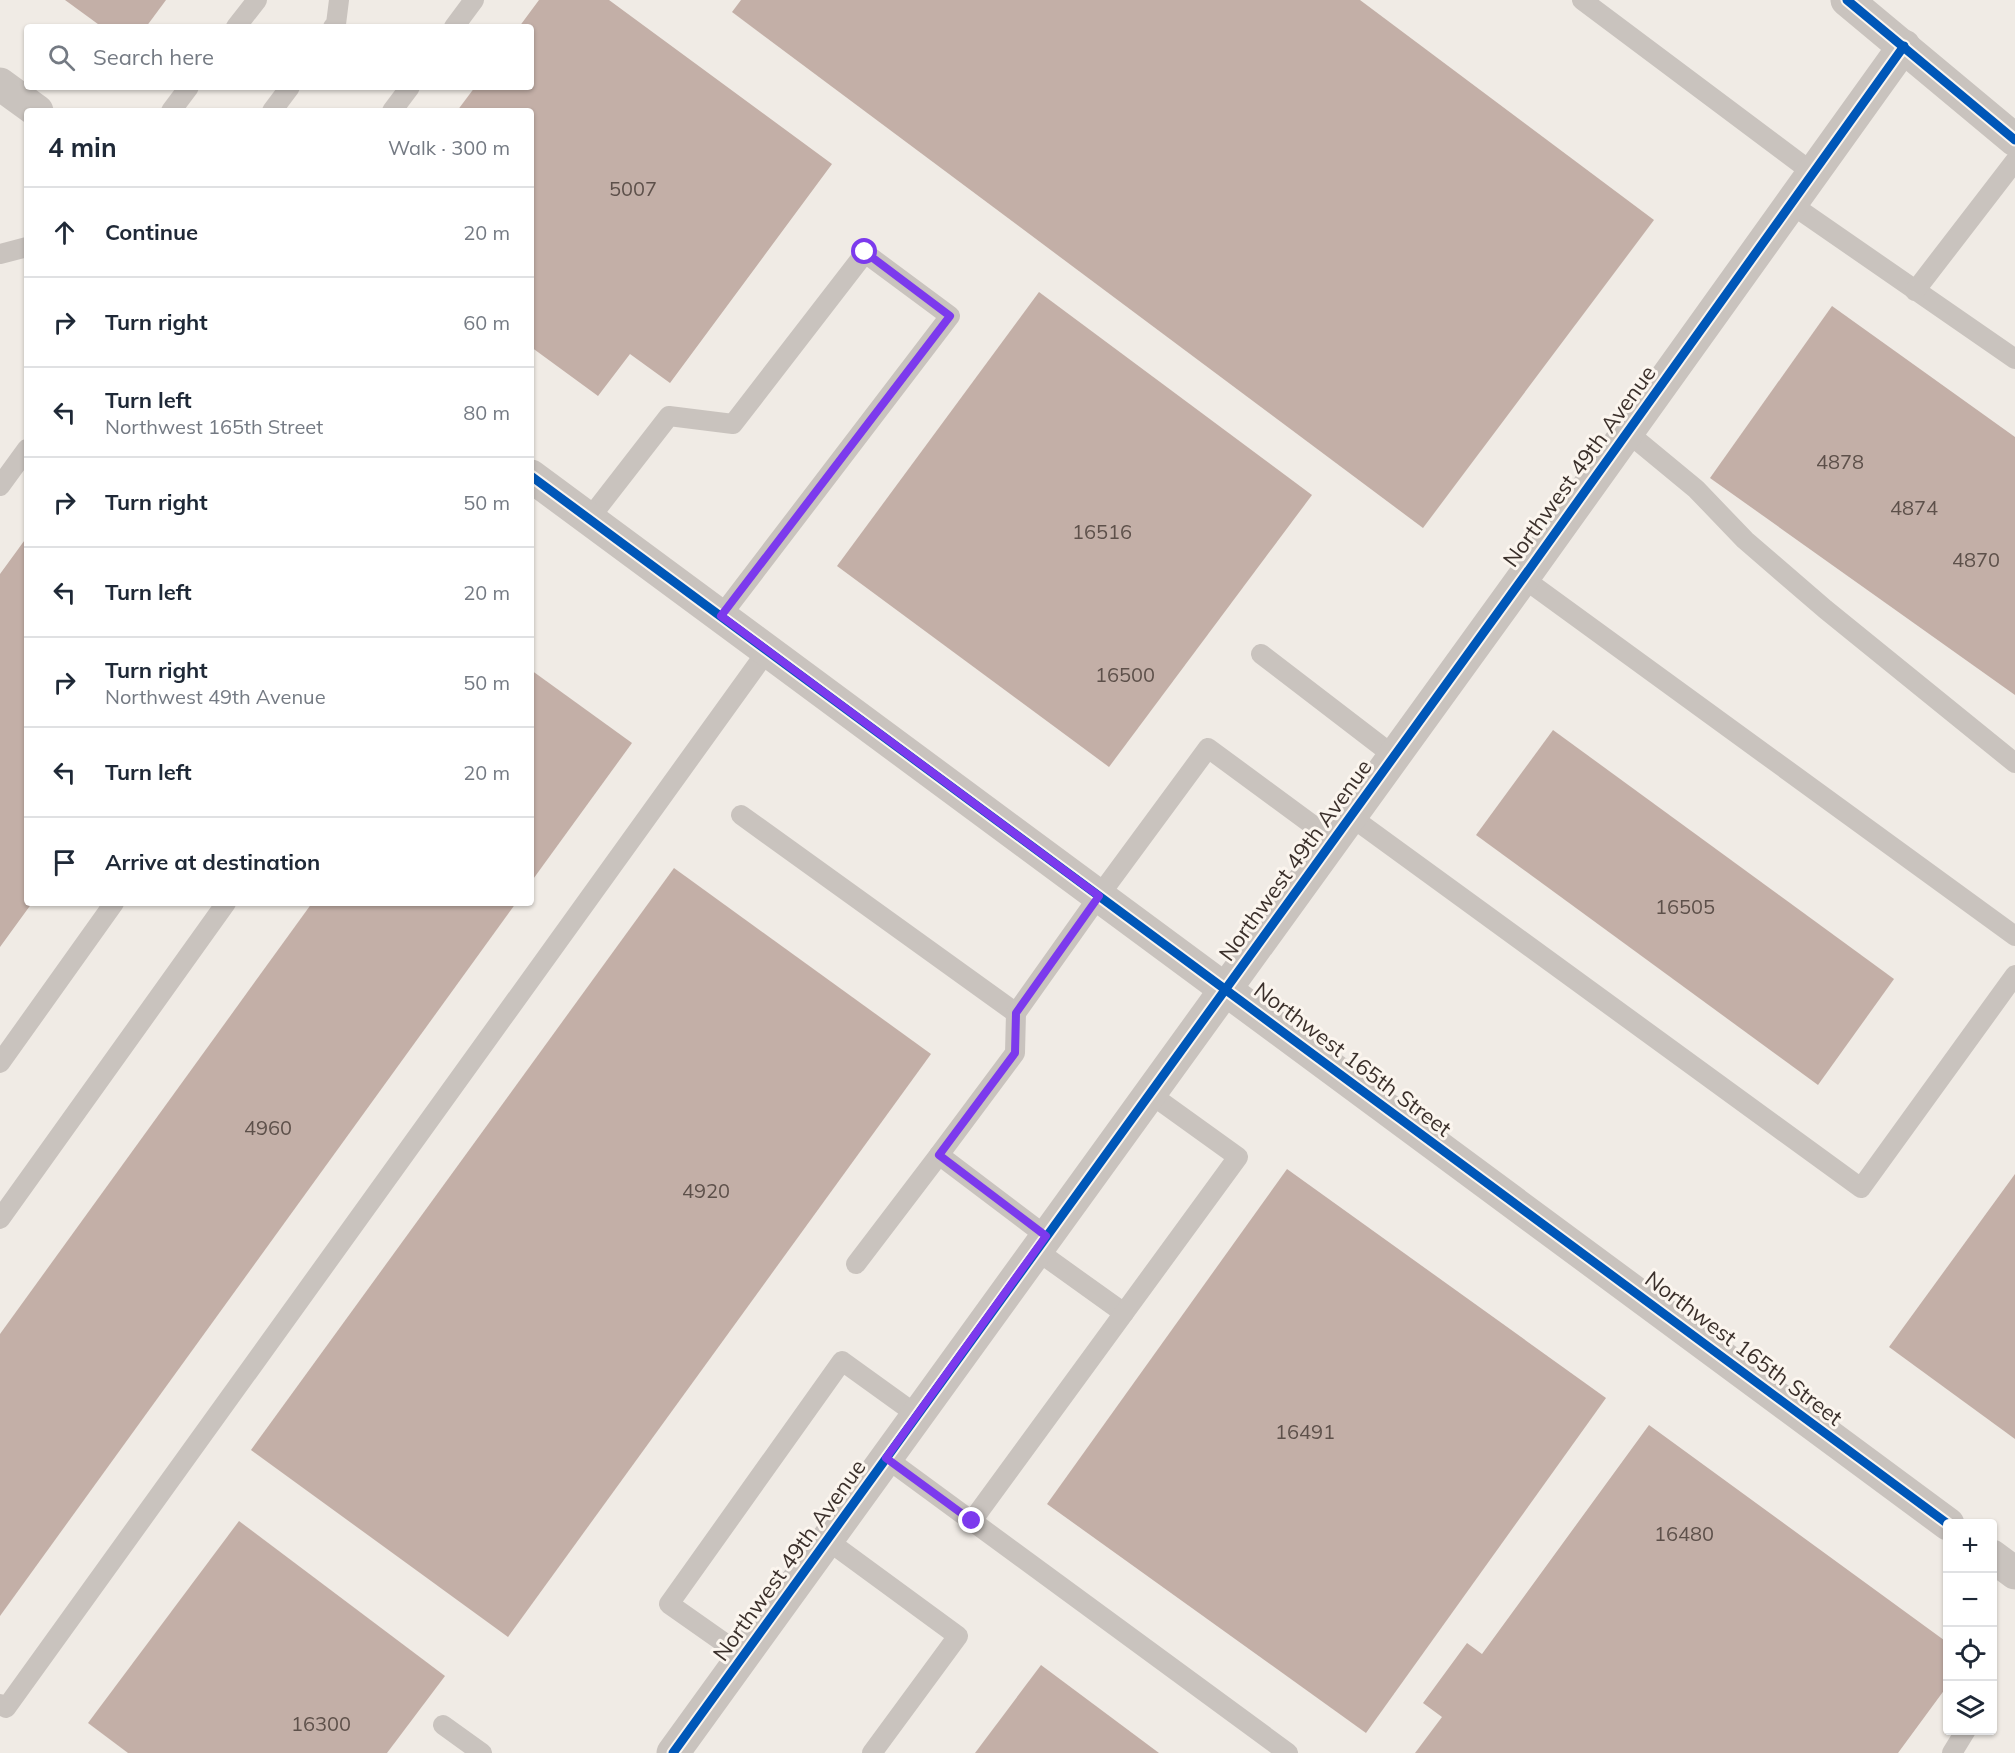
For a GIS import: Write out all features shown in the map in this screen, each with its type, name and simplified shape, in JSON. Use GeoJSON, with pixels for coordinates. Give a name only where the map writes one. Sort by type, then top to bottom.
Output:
{"type":"FeatureCollection","features":[{"type":"Feature","properties":{"kind":"street"},"geometry":{"type":"LineString","coordinates":[[1847,0],[2015,140]]}},
{"type":"Feature","properties":{"kind":"street","name":"Northwest 49th Avenue"},"geometry":{"type":"LineString","coordinates":[[673,1753],[1523,578],[1904,46]]}},
{"type":"Feature","properties":{"kind":"street"},"geometry":{"type":"LineString","coordinates":[[0,84],[33,108]]}},
{"type":"Feature","properties":{"kind":"street","name":"Northwest 165th Street"},"geometry":{"type":"LineString","coordinates":[[534,478],[1943,1520]]}},
{"type":"Feature","properties":{"kind":"street"},"geometry":{"type":"LineString","coordinates":[[1997,1560],[2015,1573]]}},
{"type":"Feature","properties":{"kind":"lane"},"geometry":{"type":"LineString","coordinates":[[238,24],[257,0]]}},
{"type":"Feature","properties":{"kind":"lane"},"geometry":{"type":"LineString","coordinates":[[336,24],[339,0]]}},
{"type":"Feature","properties":{"kind":"lane"},"geometry":{"type":"LineString","coordinates":[[456,24],[474,0]]}},
{"type":"Feature","properties":{"kind":"lane"},"geometry":{"type":"LineString","coordinates":[[1582,0],[1813,173]]}},
{"type":"Feature","properties":{"kind":"lane"},"geometry":{"type":"LineString","coordinates":[[173,108],[187,90]]}},
{"type":"Feature","properties":{"kind":"lane"},"geometry":{"type":"LineString","coordinates":[[274,108],[288,90]]}},
{"type":"Feature","properties":{"kind":"lane"},"geometry":{"type":"LineString","coordinates":[[394,108],[408,90]]}},
{"type":"Feature","properties":{"kind":"lane"},"geometry":{"type":"LineString","coordinates":[[1915,291],[2015,161]]}},
{"type":"Feature","properties":{"kind":"lane"},"geometry":{"type":"LineString","coordinates":[[1791,204],[2015,360]]}},
{"type":"Feature","properties":{"kind":"lane"},"geometry":{"type":"LineString","coordinates":[[0,254],[24,248]]}},
{"type":"Feature","properties":{"kind":"lane"},"geometry":{"type":"LineString","coordinates":[[590,519],[669,416],[733,424],[865,252],[950,316],[721,616]]}},
{"type":"Feature","properties":{"kind":"lane"},"geometry":{"type":"LineString","coordinates":[[1628,432],[1696,489],[1745,540],[1825,609],[2015,763]]}},
{"type":"Feature","properties":{"kind":"lane"},"geometry":{"type":"LineString","coordinates":[[0,486],[24,453]]}},
{"type":"Feature","properties":{"kind":"lane"},"geometry":{"type":"LineString","coordinates":[[1523,578],[2015,936]]}},
{"type":"Feature","properties":{"kind":"lane"},"geometry":{"type":"LineString","coordinates":[[0,1704],[6,1708],[767,651]]}},
{"type":"Feature","properties":{"kind":"lane"},"geometry":{"type":"LineString","coordinates":[[1261,654],[1394,756]]}},
{"type":"Feature","properties":{"kind":"lane"},"geometry":{"type":"LineString","coordinates":[[856,1264],[1015,1053],[1016,1013],[1208,748],[1342,828],[1861,1188],[2015,975]]}},
{"type":"Feature","properties":{"kind":"lane"},"geometry":{"type":"LineString","coordinates":[[741,815],[1016,1013]]}},
{"type":"Feature","properties":{"kind":"lane"},"geometry":{"type":"LineString","coordinates":[[0,1063],[112,906]]}},
{"type":"Feature","properties":{"kind":"lane"},"geometry":{"type":"LineString","coordinates":[[0,1219],[224,906]]}},
{"type":"Feature","properties":{"kind":"lane"},"geometry":{"type":"LineString","coordinates":[[972,1521],[1238,1157],[1149,1093]]}},
{"type":"Feature","properties":{"kind":"lane"},"geometry":{"type":"LineString","coordinates":[[939,1155],[1124,1313]]}},
{"type":"Feature","properties":{"kind":"lane"},"geometry":{"type":"LineString","coordinates":[[743,1656],[669,1604],[842,1361],[917,1415]]}},
{"type":"Feature","properties":{"kind":"lane"},"geometry":{"type":"LineString","coordinates":[[886,1458],[1288,1753]]}},
{"type":"Feature","properties":{"kind":"lane"},"geometry":{"type":"LineString","coordinates":[[827,1540],[958,1636],[872,1753]]}},
{"type":"Feature","properties":{"kind":"lane"},"geometry":{"type":"LineString","coordinates":[[443,1725],[482,1753]]}},
{"type":"Feature","properties":{"kind":"lane"},"geometry":{"type":"LineString","coordinates":[[1952,1753],[1963,1735]]}},
{"type":"Feature","properties":{"kind":"building"},"geometry":{"type":"Polygon","coordinates":[[[65,0],[166,0],[148,24],[98,24],[65,0]]]}},
{"type":"Feature","properties":{"kind":"building"},"geometry":{"type":"Polygon","coordinates":[[[539,0],[609,0],[832,164],[670,383],[630,354],[598,396],[534,349],[534,108],[459,108],[473,90],[534,90],[534,24],[521,24],[539,0]]]}},
{"type":"Feature","properties":{"kind":"building"},"geometry":{"type":"Polygon","coordinates":[[[741,0],[1360,0],[1654,220],[1423,528],[732,12],[741,0]]]}},
{"type":"Feature","properties":{"kind":"building"},"geometry":{"type":"Polygon","coordinates":[[[1039,292],[1312,495],[1109,767],[837,566],[1039,292]]]}},
{"type":"Feature","properties":{"kind":"building"},"geometry":{"type":"Polygon","coordinates":[[[1832,306],[2015,437],[2015,695],[1710,478],[1832,306]]]}},
{"type":"Feature","properties":{"kind":"building"},"geometry":{"type":"Polygon","coordinates":[[[24,541],[24,906],[30,906],[0,947],[0,574],[24,541]]]}},
{"type":"Feature","properties":{"kind":"building"},"geometry":{"type":"Polygon","coordinates":[[[534,672],[632,743],[534,878],[534,672]]]}},
{"type":"Feature","properties":{"kind":"building"},"geometry":{"type":"Polygon","coordinates":[[[1553,730],[1894,979],[1818,1085],[1476,835],[1553,730]]]}},
{"type":"Feature","properties":{"kind":"building"},"geometry":{"type":"Polygon","coordinates":[[[674,868],[931,1054],[508,1637],[251,1450],[674,868]]]}},
{"type":"Feature","properties":{"kind":"building"},"geometry":{"type":"Polygon","coordinates":[[[310,906],[514,906],[0,1616],[0,1334],[310,906]]]}},
{"type":"Feature","properties":{"kind":"building"},"geometry":{"type":"Polygon","coordinates":[[[1287,1169],[1606,1398],[1366,1733],[1047,1504],[1287,1169]]]}},
{"type":"Feature","properties":{"kind":"building"},"geometry":{"type":"Polygon","coordinates":[[[2015,1174],[2015,1439],[1889,1347],[2015,1174]]]}},
{"type":"Feature","properties":{"kind":"building"},"geometry":{"type":"Polygon","coordinates":[[[1649,1425],[1943,1639],[1943,1692],[1898,1753],[1415,1753],[1442,1717],[1423,1703],[1467,1643],[1482,1654],[1649,1425]]]}},
{"type":"Feature","properties":{"kind":"building"},"geometry":{"type":"Polygon","coordinates":[[[239,1521],[445,1676],[387,1753],[128,1753],[88,1723],[239,1521]]]}},
{"type":"Feature","properties":{"kind":"building"},"geometry":{"type":"Polygon","coordinates":[[[1041,1665],[1159,1753],[975,1753],[1041,1665]]]}},
{"type":"Feature","properties":{"kind":"cycle path"},"geometry":{"type":"LineString","coordinates":[[1847,0],[2015,140]]}},
{"type":"Feature","properties":{"kind":"cycle path"},"geometry":{"type":"LineString","coordinates":[[673,1753],[1523,578],[1904,46]]}},
{"type":"Feature","properties":{"kind":"cycle path"},"geometry":{"type":"LineString","coordinates":[[534,478],[1943,1520]]}},
{"type":"Feature","properties":{"kind":"route"},"geometry":{"type":"LineString","coordinates":[[865,252],[950,316],[721,616],[1099,896],[1016,1013],[1015,1053],[939,1155],[1046,1236],[886,1458],[972,1521]]}}]}
